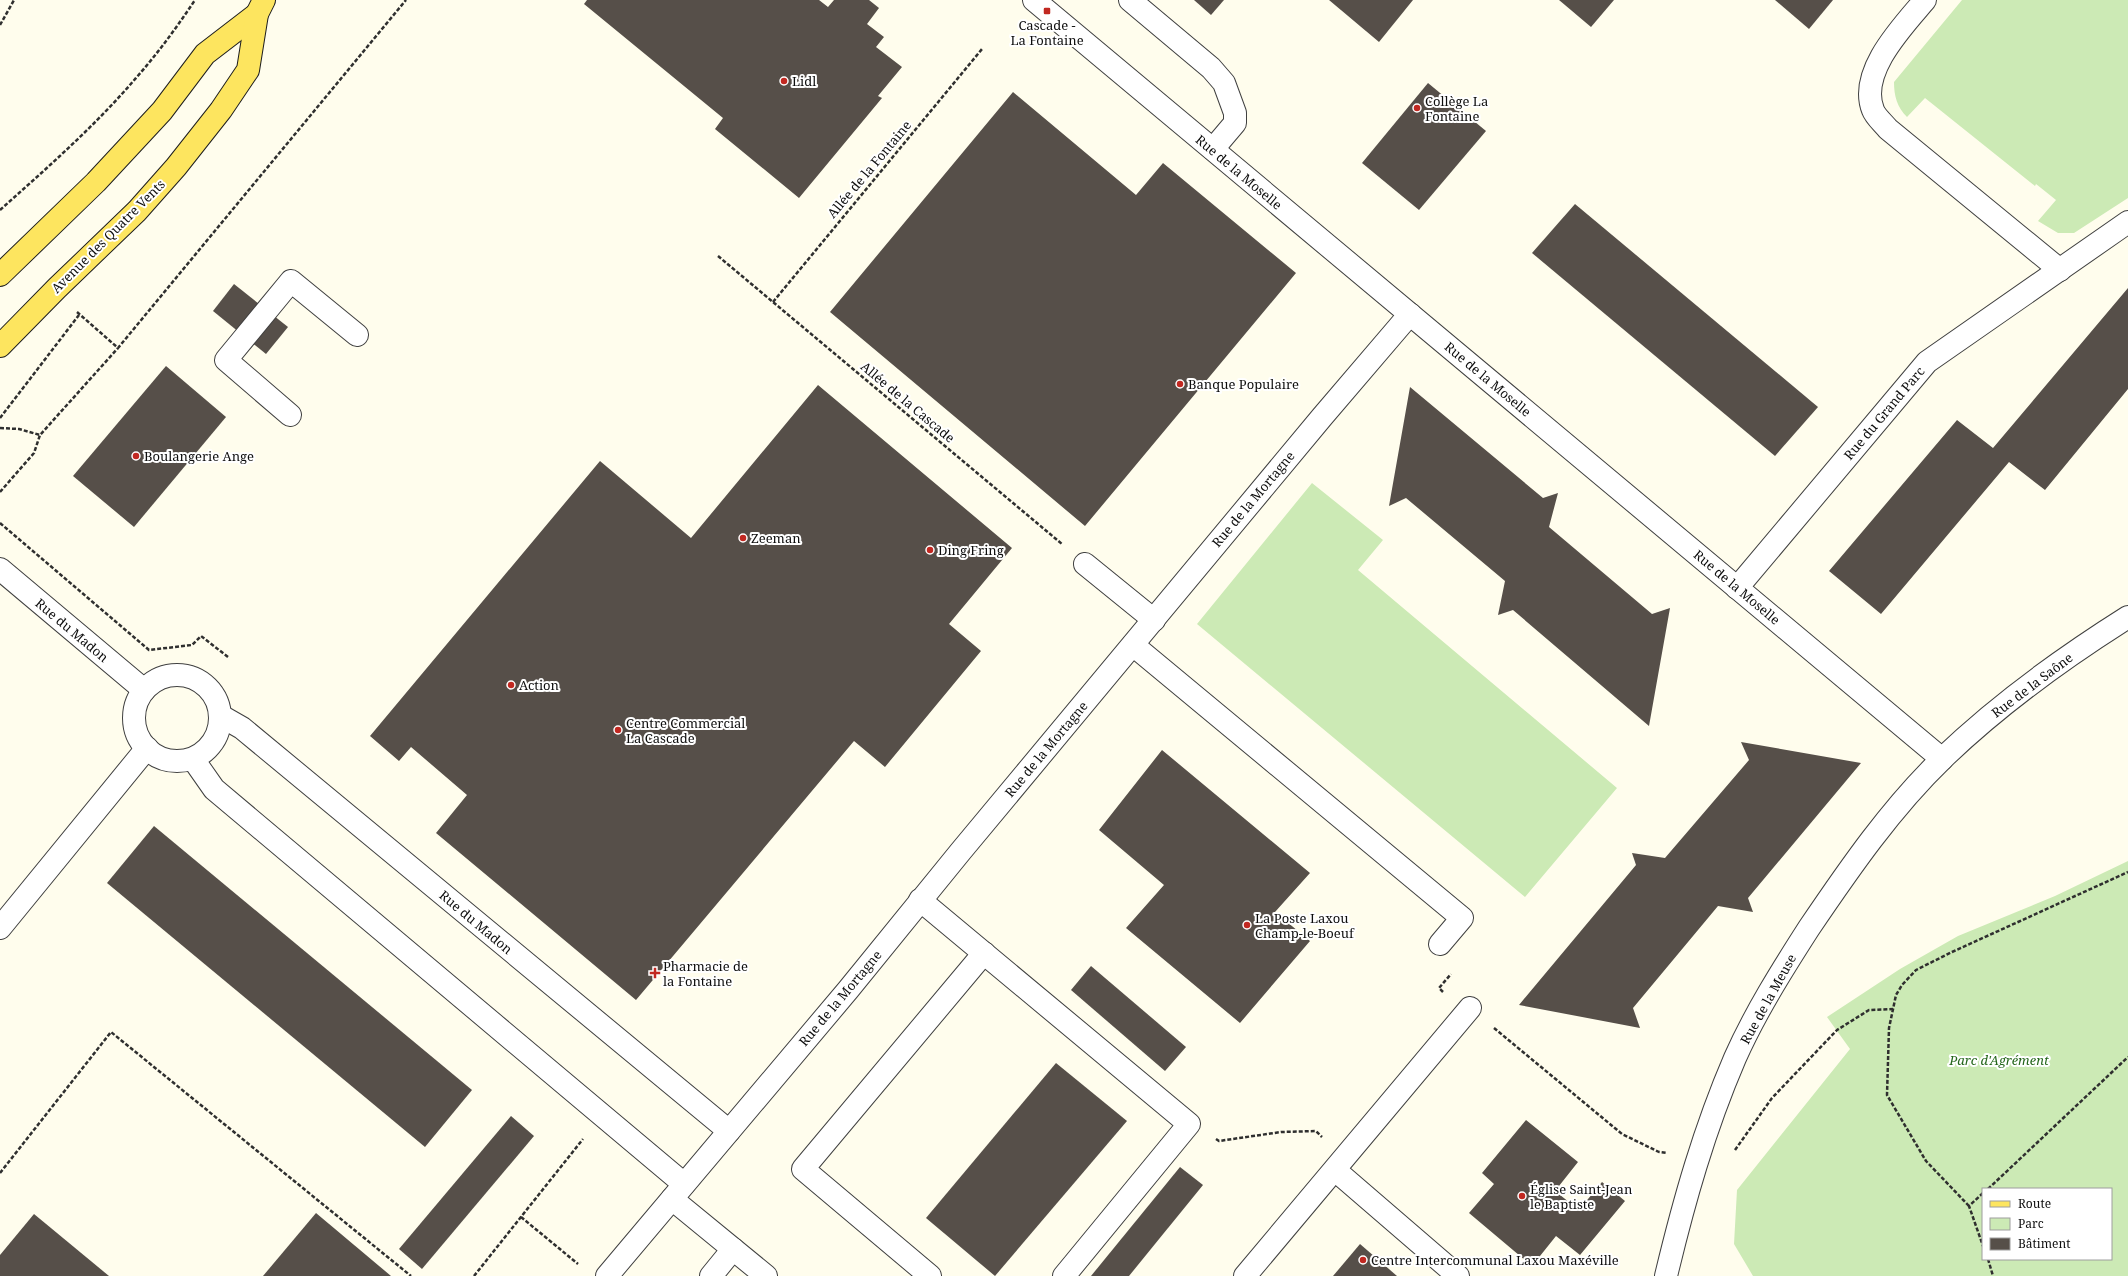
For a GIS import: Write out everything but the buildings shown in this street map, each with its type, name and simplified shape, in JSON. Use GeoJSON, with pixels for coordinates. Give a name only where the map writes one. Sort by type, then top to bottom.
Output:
{"type":"FeatureCollection","features":[{"type":"Feature","properties":{"kind":"main road","name":"Avenue des Quatre Vents"},"geometry":{"type":"LineString","coordinates":[[0,275],[106,171],[162,111],[205,54],[261,7]]}},
{"type":"Feature","properties":{"kind":"main road","name":"Avenue des Quatre Vents"},"geometry":{"type":"LineString","coordinates":[[0,346],[57,288],[138,211],[176,167],[221,110],[248,70],[261,7]]}},
{"type":"Feature","properties":{"kind":"street","name":"Rue de la Moselle"},"geometry":{"type":"LineString","coordinates":[[1034,0],[1942,759]]}},
{"type":"Feature","properties":{"kind":"street"},"geometry":{"type":"LineString","coordinates":[[1130,0],[1211,68],[1224,83],[1232,101],[1235,123],[1213,150]]}},
{"type":"Feature","properties":{"kind":"street"},"geometry":{"type":"LineString","coordinates":[[1925,0],[1892,39],[1877,66],[1870,90],[1873,110],[1888,129],[2060,270]]}},
{"type":"Feature","properties":{"kind":"street","name":"Rue du Grand Parc"},"geometry":{"type":"LineString","coordinates":[[1737,588],[1927,362],[2128,222]]}},
{"type":"Feature","properties":{"kind":"street"},"geometry":{"type":"LineString","coordinates":[[290,415],[226,360],[291,281],[357,335]]}},
{"type":"Feature","properties":{"kind":"street","name":"Rue de la Mortagne"},"geometry":{"type":"LineString","coordinates":[[607,1276],[1322,417],[1410,314]]}},
{"type":"Feature","properties":{"kind":"street"},"geometry":{"type":"LineString","coordinates":[[1086,564],[1154,620]]}},
{"type":"Feature","properties":{"kind":"street","name":"Rue du Madon"},"geometry":{"type":"LineString","coordinates":[[0,570],[144,690]]}},
{"type":"Feature","properties":{"kind":"street","name":"Rue de la Saône"},"geometry":{"type":"LineString","coordinates":[[1942,759],[1999,709],[2052,669],[2128,618]]}},
{"type":"Feature","properties":{"kind":"street"},"geometry":{"type":"LineString","coordinates":[[1133,645],[1462,918],[1440,944]]}},
{"type":"Feature","properties":{"kind":"street"},"geometry":{"type":"LineString","coordinates":[[178,674],[191,677],[203,683],[212,692],[218,704],[221,716],[219,730],[213,742],[204,752],[192,759],[179,761],[165,759],[152,753],[141,743],[135,730],[134,716],[136,702],[144,690],[153,681],[166,676],[178,674]]}},
{"type":"Feature","properties":{"kind":"street","name":"Rue du Madon"},"geometry":{"type":"LineString","coordinates":[[221,716],[242,728],[729,1131]]}},
{"type":"Feature","properties":{"kind":"street"},"geometry":{"type":"LineString","coordinates":[[0,928],[147,748]]}},
{"type":"Feature","properties":{"kind":"street"},"geometry":{"type":"LineString","coordinates":[[192,759],[214,789],[602,1116],[678,1191],[733,1249],[766,1276]]}},
{"type":"Feature","properties":{"kind":"street","name":"Rue de la Meuse"},"geometry":{"type":"LineString","coordinates":[[1666,1276],[1684,1200],[1696,1158],[1735,1057],[1782,970],[1862,853],[1891,816],[1942,759]]}},
{"type":"Feature","properties":{"kind":"street"},"geometry":{"type":"LineString","coordinates":[[920,900],[1189,1124],[1064,1276]]}},
{"type":"Feature","properties":{"kind":"street"},"geometry":{"type":"LineString","coordinates":[[930,1276],[803,1169],[984,953]]}},
{"type":"Feature","properties":{"kind":"street"},"geometry":{"type":"LineString","coordinates":[[1245,1276],[1470,1008]]}},
{"type":"Feature","properties":{"kind":"street"},"geometry":{"type":"LineString","coordinates":[[1340,1164],[1458,1276]]}},
{"type":"Feature","properties":{"kind":"street"},"geometry":{"type":"LineString","coordinates":[[711,1276],[733,1249]]}},
{"type":"Feature","properties":{"kind":"path"},"geometry":{"type":"LineString","coordinates":[[0,25],[14,0]]}},
{"type":"Feature","properties":{"kind":"path"},"geometry":{"type":"LineString","coordinates":[[0,210],[67,150],[136,79],[168,40],[195,0]]}},
{"type":"Feature","properties":{"kind":"path"},"geometry":{"type":"LineString","coordinates":[[0,492],[34,453],[40,435],[118,348],[406,0]]}},
{"type":"Feature","properties":{"kind":"path","name":"Allée de la Fontaine"},"geometry":{"type":"LineString","coordinates":[[773,302],[982,50]]}},
{"type":"Feature","properties":{"kind":"path","name":"Allée de la Cascade"},"geometry":{"type":"LineString","coordinates":[[718,256],[1086,564]]}},
{"type":"Feature","properties":{"kind":"path"},"geometry":{"type":"LineString","coordinates":[[76,310],[79,315],[118,348]]}},
{"type":"Feature","properties":{"kind":"path"},"geometry":{"type":"LineString","coordinates":[[0,418],[79,315]]}},
{"type":"Feature","properties":{"kind":"path"},"geometry":{"type":"LineString","coordinates":[[0,428],[19,429],[40,435]]}},
{"type":"Feature","properties":{"kind":"path"},"geometry":{"type":"LineString","coordinates":[[0,523],[149,650],[192,645],[201,636],[228,657]]}},
{"type":"Feature","properties":{"kind":"path"},"geometry":{"type":"LineString","coordinates":[[1982,1243],[1969,1206],[1926,1161],[1887,1095],[1888,1028],[1896,995],[1902,985],[1916,970],[1952,952],[2128,872]]}},
{"type":"Feature","properties":{"kind":"path"},"geometry":{"type":"LineString","coordinates":[[1440,944],[1461,961],[1439,988],[1455,1001],[1470,1008],[1622,1134],[1659,1152],[1725,1164],[1772,1098],[1837,1030],[1869,1010],[1893,1008]]}},
{"type":"Feature","properties":{"kind":"path"},"geometry":{"type":"LineString","coordinates":[[0,1173],[111,1032],[411,1276]]}},
{"type":"Feature","properties":{"kind":"path"},"geometry":{"type":"LineString","coordinates":[[1989,1188],[2128,1057]]}},
{"type":"Feature","properties":{"kind":"path"},"geometry":{"type":"LineString","coordinates":[[474,1276],[602,1116]]}},
{"type":"Feature","properties":{"kind":"path"},"geometry":{"type":"LineString","coordinates":[[1189,1124],[1220,1141],[1281,1132],[1316,1131],[1340,1164]]}},
{"type":"Feature","properties":{"kind":"path"},"geometry":{"type":"LineString","coordinates":[[1969,1206],[1982,1195]]}},
{"type":"Feature","properties":{"kind":"path"},"geometry":{"type":"LineString","coordinates":[[521,1217],[581,1266]]}},
{"type":"Feature","properties":{"kind":"path"},"geometry":{"type":"LineString","coordinates":[[1988,1260],[1994,1276]]}},
{"type":"Feature","properties":{"kind":"green space"},"geometry":{"type":"Polygon","coordinates":[[[1962,0],[2128,0],[2128,198],[2074,233],[2058,233],[2038,221],[2056,200],[2036,184],[2035,186],[1925,98],[1907,117],[1898,105],[1895,97],[1894,82],[1962,0]]]}},
{"type":"Feature","properties":{"kind":"green space"},"geometry":{"type":"Polygon","coordinates":[[[1312,483],[1383,540],[1358,570],[1617,788],[1525,897],[1197,624],[1312,483]]]}},
{"type":"Feature","properties":{"kind":"green space","name":"Parc d'Agrément"},"geometry":{"type":"Polygon","coordinates":[[[2128,861],[2128,1276],[1753,1276],[1734,1244],[1737,1190],[1850,1049],[1827,1017],[1900,969],[1958,936],[2055,896],[2128,861]]]}},
{"type":"Feature","properties":{"kind":"place","name":"Cascade - La Fontaine"},"geometry":{"type":"Point","coordinates":[1047,11]}},
{"type":"Feature","properties":{"kind":"place","name":"Lidl"},"geometry":{"type":"Point","coordinates":[784,81]}},
{"type":"Feature","properties":{"kind":"place","name":"Collège La Fontaine"},"geometry":{"type":"Point","coordinates":[1417,108]}},
{"type":"Feature","properties":{"kind":"place","name":"Banque Populaire"},"geometry":{"type":"Point","coordinates":[1180,384]}},
{"type":"Feature","properties":{"kind":"place","name":"Boulangerie Ange"},"geometry":{"type":"Point","coordinates":[136,456]}},
{"type":"Feature","properties":{"kind":"place","name":"Zeeman"},"geometry":{"type":"Point","coordinates":[743,538]}},
{"type":"Feature","properties":{"kind":"place","name":"Ding Fring"},"geometry":{"type":"Point","coordinates":[930,550]}},
{"type":"Feature","properties":{"kind":"place","name":"Action"},"geometry":{"type":"Point","coordinates":[511,685]}},
{"type":"Feature","properties":{"kind":"place","name":"Centre Commercial La Cascade"},"geometry":{"type":"Point","coordinates":[618,730]}},
{"type":"Feature","properties":{"kind":"place","name":"La Poste Laxou Champ-le-Boeuf"},"geometry":{"type":"Point","coordinates":[1247,925]}},
{"type":"Feature","properties":{"kind":"place","name":"Pharmacie de la Fontaine"},"geometry":{"type":"Point","coordinates":[655,973]}},
{"type":"Feature","properties":{"kind":"place","name":"Église Saint-Jean le Baptiste"},"geometry":{"type":"Point","coordinates":[1522,1196]}},
{"type":"Feature","properties":{"kind":"place","name":"Centre Intercommunal Laxou Maxéville"},"geometry":{"type":"Point","coordinates":[1363,1260]}}]}
